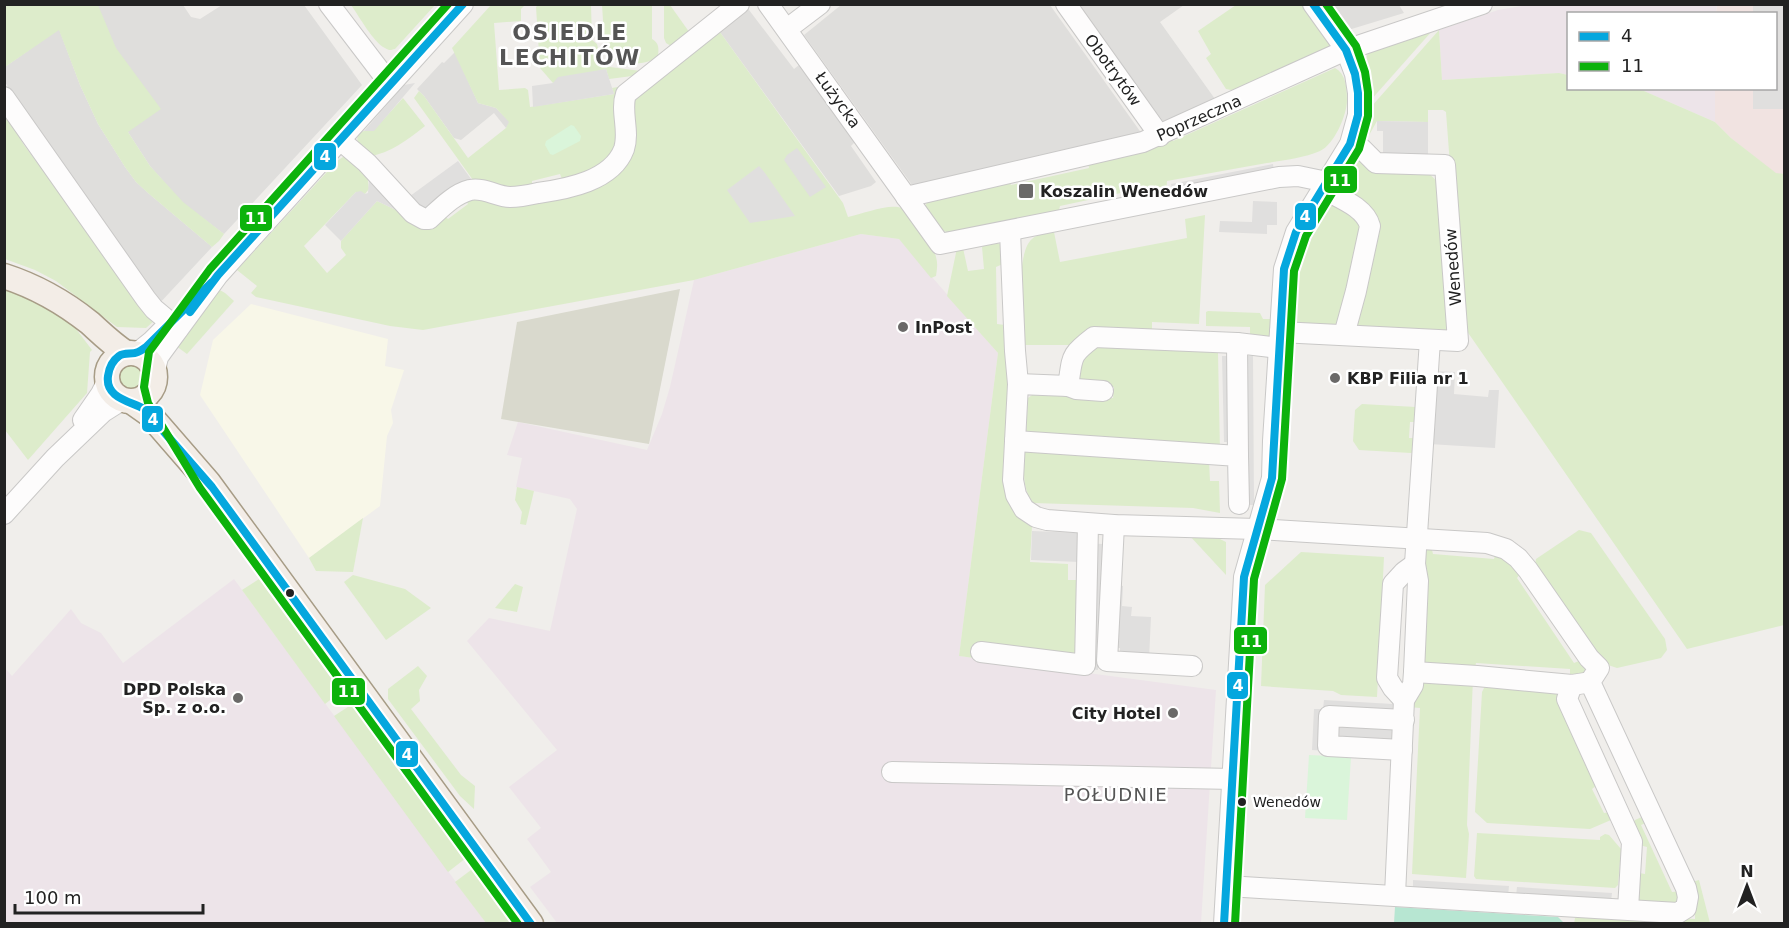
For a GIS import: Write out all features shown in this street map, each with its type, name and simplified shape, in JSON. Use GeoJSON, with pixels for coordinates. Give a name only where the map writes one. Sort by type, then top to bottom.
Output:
{"type":"FeatureCollection","features":[{"type":"Feature","properties":{"kind":"main road"},"geometry":{"type":"LineString","coordinates":[[4,276],[30,286],[56,300],[141,400],[149,394],[155,379]]}},
{"type":"Feature","properties":{"kind":"main road"},"geometry":{"type":"LineString","coordinates":[[122,376],[148,359],[155,379],[157,398],[208,482],[531,924]]}},
{"type":"Feature","properties":{"kind":"main road"},"geometry":{"type":"LineString","coordinates":[[122,376],[149,414],[208,482]]}},
{"type":"Feature","properties":{"kind":"street"},"geometry":{"type":"LineString","coordinates":[[329,4],[390,84]]}},
{"type":"Feature","properties":{"kind":"street"},"geometry":{"type":"LineString","coordinates":[[155,379],[158,357],[174,326],[463,4]]}},
{"type":"Feature","properties":{"kind":"street"},"geometry":{"type":"LineString","coordinates":[[340,140],[367,163],[413,213],[424,219],[429,219],[459,195],[469,190],[479,189],[509,197],[581,185],[608,169],[623,149],[626,125],[624,99],[630,89],[739,4]]}},
{"type":"Feature","properties":{"kind":"street","name":"Łużycka"},"geometry":{"type":"LineString","coordinates":[[768,4],[940,244],[1010,231]]}},
{"type":"Feature","properties":{"kind":"street"},"geometry":{"type":"LineString","coordinates":[[787,29],[820,4]]}},
{"type":"Feature","properties":{"kind":"street","name":"Obotrytów"},"geometry":{"type":"LineString","coordinates":[[1066,4],[1160,136]]}},
{"type":"Feature","properties":{"kind":"street"},"geometry":{"type":"LineString","coordinates":[[1224,924],[1244,577],[1272,478],[1284,269],[1296,232],[1350,144],[1358,115],[1355,74],[1346,50],[1313,4]]}},
{"type":"Feature","properties":{"kind":"street","name":"Poprzeczna"},"geometry":{"type":"LineString","coordinates":[[906,197],[1143,142],[1346,50],[1482,4]]}},
{"type":"Feature","properties":{"kind":"street"},"geometry":{"type":"LineString","coordinates":[[4,98],[146,299],[174,326]]}},
{"type":"Feature","properties":{"kind":"street","name":"Wenedów"},"geometry":{"type":"LineString","coordinates":[[1068,386],[1072,358],[1076,351],[1094,337],[1237,343],[1344,335],[1458,341],[1444,165],[1376,163],[1362,149],[1350,144]]}},
{"type":"Feature","properties":{"kind":"street"},"geometry":{"type":"LineString","coordinates":[[1344,335],[1370,226],[1368,218],[1362,211],[1325,185],[1298,176],[1279,177],[1010,231],[1018,384],[1013,480],[1016,495],[1024,509],[1036,517],[1047,520],[1088,524],[1257,529],[1417,538],[1486,543],[1506,549],[1518,558],[1589,658],[1599,668],[1567,699],[1632,842],[1628,909]]}},
{"type":"Feature","properties":{"kind":"street"},"geometry":{"type":"LineString","coordinates":[[4,514],[55,459],[104,412],[122,376],[157,337],[174,326]]}},
{"type":"Feature","properties":{"kind":"street"},"geometry":{"type":"LineString","coordinates":[[1395,895],[1404,700],[1413,685],[1414,672],[1418,581],[1415,564],[1430,340]]}},
{"type":"Feature","properties":{"kind":"street"},"geometry":{"type":"LineString","coordinates":[[1237,343],[1239,504]]}},
{"type":"Feature","properties":{"kind":"street"},"geometry":{"type":"LineString","coordinates":[[1018,384],[1068,386],[1076,389],[1103,391]]}},
{"type":"Feature","properties":{"kind":"street"},"geometry":{"type":"LineString","coordinates":[[1015,441],[1238,456]]}},
{"type":"Feature","properties":{"kind":"street"},"geometry":{"type":"LineString","coordinates":[[981,652],[1084,665],[1088,524]]}},
{"type":"Feature","properties":{"kind":"street"},"geometry":{"type":"LineString","coordinates":[[1114,525],[1107,661],[1192,666]]}},
{"type":"Feature","properties":{"kind":"street"},"geometry":{"type":"LineString","coordinates":[[1404,700],[1387,678],[1393,584],[1415,564]]}},
{"type":"Feature","properties":{"kind":"street"},"geometry":{"type":"LineString","coordinates":[[1414,672],[1581,684]]}},
{"type":"Feature","properties":{"kind":"street"},"geometry":{"type":"LineString","coordinates":[[1227,886],[1678,913],[1686,908],[1688,897],[1649,807],[1581,684]]}},
{"type":"Feature","properties":{"kind":"street"},"geometry":{"type":"LineString","coordinates":[[1402,750],[1328,746],[1329,716],[1404,720]]}},
{"type":"Feature","properties":{"kind":"street"},"geometry":{"type":"LineString","coordinates":[[892,772],[1233,779]]}},
{"type":"Feature","properties":{"kind":"street"},"geometry":{"type":"LineString","coordinates":[[1623,820],[1649,807]]}},
{"type":"Feature","properties":{"kind":"shaded area"},"geometry":{"type":"Polygon","coordinates":[[[81,5],[183,5],[191,17],[200,19],[222,5],[304,5],[362,85],[224,234],[183,203],[150,166],[128,132],[81,5]]]}},
{"type":"Feature","properties":{"kind":"shaded area"},"geometry":{"type":"Polygon","coordinates":[[[841,5],[1050,5],[1142,134],[912,185],[804,35],[841,5]]]}},
{"type":"Feature","properties":{"kind":"shaded area"},"geometry":{"type":"Polygon","coordinates":[[[1078,5],[1184,5],[1160,22],[1215,99],[1167,122],[1163,121],[1078,5]]]}},
{"type":"Feature","properties":{"kind":"shaded area"},"geometry":{"type":"Polygon","coordinates":[[[1326,5],[1399,5],[1404,13],[1345,31],[1326,5]]]}},
{"type":"Feature","properties":{"kind":"shaded area"},"geometry":{"type":"Polygon","coordinates":[[[1527,5],[1717,5],[1716,12],[1567,12],[1567,75],[1559,73],[1442,80],[1439,30],[1498,10],[1527,5]]]}},
{"type":"Feature","properties":{"kind":"shaded area"},"geometry":{"type":"Polygon","coordinates":[[[1717,5],[1784,5],[1784,174],[1776,174],[1715,122],[1715,90],[1777,90],[1777,12],[1716,12],[1717,5]]]}},
{"type":"Feature","properties":{"kind":"shaded area"},"geometry":{"type":"Polygon","coordinates":[[[1753,5],[1784,5],[1784,109],[1753,109],[1753,90],[1777,90],[1777,12],[1753,12],[1753,5]]]}},
{"type":"Feature","properties":{"kind":"shaded area"},"geometry":{"type":"Polygon","coordinates":[[[746,6],[794,69],[799,65],[855,142],[851,146],[876,182],[871,186],[839,196],[717,28],[746,6]]]}},
{"type":"Feature","properties":{"kind":"shaded area"},"geometry":{"type":"Polygon","coordinates":[[[59,29],[80,85],[98,124],[125,167],[136,182],[212,247],[157,306],[37,134],[5,82],[5,67],[59,29]]]}},
{"type":"Feature","properties":{"kind":"shaded area"},"geometry":{"type":"Polygon","coordinates":[[[455,52],[478,103],[496,108],[510,122],[506,128],[494,113],[461,140],[454,138],[417,89],[442,62],[444,63],[455,52]]]}},
{"type":"Feature","properties":{"kind":"shaded area"},"geometry":{"type":"Polygon","coordinates":[[[606,69],[614,94],[533,107],[532,86],[553,83],[558,77],[606,69]]]}},
{"type":"Feature","properties":{"kind":"shaded area"},"geometry":{"type":"Polygon","coordinates":[[[415,83],[374,131],[364,131],[404,85],[415,83]]]}},
{"type":"Feature","properties":{"kind":"shaded area"},"geometry":{"type":"Polygon","coordinates":[[[1638,90],[1715,90],[1715,122],[1638,90]]]}},
{"type":"Feature","properties":{"kind":"shaded area"},"geometry":{"type":"Polygon","coordinates":[[[1377,121],[1428,122],[1428,159],[1383,158],[1383,131],[1377,131],[1377,121]]]}},
{"type":"Feature","properties":{"kind":"shaded area"},"geometry":{"type":"Polygon","coordinates":[[[797,148],[826,187],[810,197],[784,160],[797,148]]]}},
{"type":"Feature","properties":{"kind":"shaded area"},"geometry":{"type":"Polygon","coordinates":[[[377,159],[406,199],[458,161],[471,179],[423,213],[417,220],[377,201],[341,241],[325,225],[356,192],[368,193],[369,180],[365,170],[377,159]]]}},
{"type":"Feature","properties":{"kind":"shaded area"},"geometry":{"type":"Polygon","coordinates":[[[1273,164],[1274,172],[1173,193],[1171,184],[1273,164]]]}},
{"type":"Feature","properties":{"kind":"shaded area"},"geometry":{"type":"Polygon","coordinates":[[[759,166],[795,216],[750,223],[727,190],[759,166]]]}},
{"type":"Feature","properties":{"kind":"shaded area"},"geometry":{"type":"Polygon","coordinates":[[[1253,201],[1277,202],[1277,225],[1267,225],[1267,234],[1219,232],[1220,221],[1252,222],[1253,201]]]}},
{"type":"Feature","properties":{"kind":"shaded area"},"geometry":{"type":"Polygon","coordinates":[[[861,234],[899,239],[998,353],[959,656],[1216,690],[1201,923],[557,923],[530,887],[551,872],[527,839],[541,828],[509,787],[557,750],[467,641],[489,618],[550,631],[577,509],[570,499],[516,487],[522,458],[507,455],[518,422],[647,450],[670,387],[694,280],[861,234]]]}},
{"type":"Feature","properties":{"kind":"shaded area"},"geometry":{"type":"Polygon","coordinates":[[[680,289],[649,444],[501,419],[517,322],[680,289]]]}},
{"type":"Feature","properties":{"kind":"shaded area"},"geometry":{"type":"Polygon","coordinates":[[[251,304],[388,339],[385,366],[404,370],[391,410],[393,423],[387,436],[380,506],[309,558],[200,395],[213,340],[251,304]]]}},
{"type":"Feature","properties":{"kind":"shaded area"},"geometry":{"type":"Polygon","coordinates":[[[1222,356],[1232,356],[1233,442],[1224,442],[1222,356]]]}},
{"type":"Feature","properties":{"kind":"shaded area"},"geometry":{"type":"Polygon","coordinates":[[[1242,356],[1253,356],[1254,505],[1244,505],[1242,356]]]}},
{"type":"Feature","properties":{"kind":"shaded area"},"geometry":{"type":"Polygon","coordinates":[[[1433,371],[1455,372],[1454,394],[1488,397],[1489,390],[1499,390],[1495,448],[1429,444],[1433,371]]]}},
{"type":"Feature","properties":{"kind":"shaded area"},"geometry":{"type":"Polygon","coordinates":[[[1032,531],[1081,533],[1081,543],[1103,544],[1098,670],[1088,669],[1079,562],[1031,560],[1032,531]]]}},
{"type":"Feature","properties":{"kind":"shaded area"},"geometry":{"type":"Polygon","coordinates":[[[234,579],[486,923],[5,923],[4,667],[12,676],[71,609],[81,623],[101,633],[123,663],[234,579]]]}},
{"type":"Feature","properties":{"kind":"shaded area"},"geometry":{"type":"Polygon","coordinates":[[[1114,585],[1123,586],[1122,606],[1132,607],[1131,616],[1151,617],[1149,659],[1120,658],[1120,648],[1110,648],[1114,585]]]}},
{"type":"Feature","properties":{"kind":"shaded area"},"geometry":{"type":"Polygon","coordinates":[[[1324,700],[1393,704],[1391,755],[1312,750],[1314,709],[1323,709],[1324,700]]]}},
{"type":"Feature","properties":{"kind":"shaded area"},"geometry":{"type":"Polygon","coordinates":[[[1413,880],[1509,886],[1508,896],[1413,889],[1413,880]]]}},
{"type":"Feature","properties":{"kind":"shaded area"},"geometry":{"type":"Polygon","coordinates":[[[1517,887],[1612,893],[1611,902],[1516,896],[1517,887]]]}},
{"type":"Feature","properties":{"kind":"green space"},"geometry":{"type":"Polygon","coordinates":[[[5,4],[98,5],[116,48],[161,109],[128,132],[150,166],[183,202],[224,234],[219,241],[212,247],[136,182],[98,124],[59,30],[5,67],[5,4]]]}},
{"type":"Feature","properties":{"kind":"green space"},"geometry":{"type":"Polygon","coordinates":[[[351,5],[435,5],[395,49],[390,50],[380,45],[351,5]]]}},
{"type":"Feature","properties":{"kind":"green space"},"geometry":{"type":"Polygon","coordinates":[[[491,5],[525,5],[521,9],[521,21],[494,23],[499,90],[525,88],[528,90],[530,107],[614,94],[612,88],[629,85],[620,140],[608,161],[563,182],[560,174],[532,181],[532,188],[521,190],[473,180],[414,98],[419,91],[424,96],[468,158],[506,128],[509,122],[496,108],[478,103],[452,48],[491,5]]]}},
{"type":"Feature","properties":{"kind":"green space"},"geometry":{"type":"Polygon","coordinates":[[[538,5],[591,5],[592,40],[597,44],[601,61],[610,67],[641,71],[640,75],[609,79],[606,69],[553,83],[540,68],[536,7],[538,5]]]}},
{"type":"Feature","properties":{"kind":"green space"},"geometry":{"type":"Polygon","coordinates":[[[602,5],[652,5],[652,39],[658,46],[658,56],[641,63],[621,62],[609,58],[605,51],[602,5]]]}},
{"type":"Feature","properties":{"kind":"green space"},"geometry":{"type":"Polygon","coordinates":[[[664,5],[670,5],[692,36],[671,46],[666,43],[664,5]]]}},
{"type":"Feature","properties":{"kind":"green space"},"geometry":{"type":"Polygon","coordinates":[[[1236,5],[1302,5],[1331,43],[1325,51],[1236,89],[1226,89],[1206,58],[1211,54],[1198,31],[1236,5]]]}},
{"type":"Feature","properties":{"kind":"green space"},"geometry":{"type":"Polygon","coordinates":[[[717,28],[843,203],[848,217],[886,207],[904,209],[915,220],[931,244],[937,260],[936,276],[931,278],[899,239],[861,234],[694,280],[423,330],[390,326],[256,297],[251,293],[257,286],[237,270],[343,157],[350,158],[367,172],[369,189],[365,194],[356,192],[304,246],[327,273],[346,255],[341,248],[341,241],[377,201],[417,220],[442,213],[448,219],[468,204],[465,199],[606,176],[628,104],[717,28]]]}},
{"type":"Feature","properties":{"kind":"green space"},"geometry":{"type":"Polygon","coordinates":[[[1439,30],[1442,80],[1559,73],[1567,75],[1567,90],[1644,91],[1715,122],[1731,138],[1776,173],[1784,174],[1784,625],[1687,649],[1462,324],[1446,112],[1428,110],[1428,122],[1377,121],[1368,137],[1371,107],[1439,30]]]}},
{"type":"Feature","properties":{"kind":"green space"},"geometry":{"type":"Polygon","coordinates":[[[1432,31],[1370,101],[1364,64],[1368,53],[1432,31]]]}},
{"type":"Feature","properties":{"kind":"green space"},"geometry":{"type":"Polygon","coordinates":[[[1335,68],[1342,74],[1346,86],[1345,113],[1335,136],[1320,151],[1294,158],[1167,181],[1166,193],[1151,194],[1149,187],[1060,206],[1058,214],[950,233],[938,226],[926,210],[925,206],[928,201],[1009,180],[1011,185],[1089,168],[1088,162],[1171,138],[1173,141],[1335,68]]]}},
{"type":"Feature","properties":{"kind":"green space"},"geometry":{"type":"Polygon","coordinates":[[[403,98],[425,126],[398,145],[368,157],[357,140],[358,136],[364,131],[374,130],[403,98]]]}},
{"type":"Feature","properties":{"kind":"green space"},"geometry":{"type":"Polygon","coordinates":[[[4,112],[24,145],[155,320],[146,328],[117,327],[56,281],[5,259],[4,112]]]}},
{"type":"Feature","properties":{"kind":"green space"},"geometry":{"type":"Polygon","coordinates":[[[571,125],[581,136],[580,141],[553,155],[550,154],[545,145],[546,141],[571,125]]]}},
{"type":"Feature","properties":{"kind":"green space"},"geometry":{"type":"Polygon","coordinates":[[[1352,154],[1424,169],[1440,184],[1454,329],[1446,336],[1342,325],[1290,324],[1291,274],[1300,239],[1352,154]]]}},
{"type":"Feature","properties":{"kind":"green space"},"geometry":{"type":"Polygon","coordinates":[[[1205,215],[1199,324],[1152,322],[1152,332],[1071,345],[1022,345],[1021,273],[1023,258],[1034,237],[1054,232],[1060,262],[1187,238],[1185,219],[1205,215]]]}},
{"type":"Feature","properties":{"kind":"green space"},"geometry":{"type":"Polygon","coordinates":[[[989,242],[996,242],[1003,246],[1005,263],[996,267],[997,324],[1005,325],[1009,366],[1009,501],[1019,516],[1034,525],[1032,526],[1030,562],[1068,564],[1068,580],[1081,580],[1077,653],[1072,657],[975,646],[974,658],[959,656],[998,353],[947,296],[957,248],[963,248],[968,271],[984,269],[982,247],[989,242]]]}},
{"type":"Feature","properties":{"kind":"green space"},"geometry":{"type":"Polygon","coordinates":[[[4,283],[70,321],[92,350],[87,393],[28,460],[5,430],[4,283]]]}},
{"type":"Feature","properties":{"kind":"green space"},"geometry":{"type":"Polygon","coordinates":[[[218,289],[234,301],[187,354],[172,343],[218,289]]]}},
{"type":"Feature","properties":{"kind":"green space"},"geometry":{"type":"Polygon","coordinates":[[[1206,312],[1260,313],[1263,319],[1275,319],[1273,338],[1250,340],[1250,327],[1206,326],[1206,312]]]}},
{"type":"Feature","properties":{"kind":"green space"},"geometry":{"type":"Polygon","coordinates":[[[1090,343],[1207,345],[1218,353],[1220,452],[1026,436],[1028,398],[1032,395],[1113,398],[1114,387],[1081,386],[1076,370],[1090,343]]]}},
{"type":"Feature","properties":{"kind":"green space"},"geometry":{"type":"Polygon","coordinates":[[[131,364],[140,368],[144,377],[140,386],[131,390],[122,386],[118,377],[122,368],[131,364]]]}},
{"type":"Feature","properties":{"kind":"green space"},"geometry":{"type":"Polygon","coordinates":[[[1362,404],[1416,407],[1420,422],[1410,422],[1409,438],[1419,438],[1419,448],[1411,453],[1359,450],[1353,441],[1355,410],[1362,404]]]}},
{"type":"Feature","properties":{"kind":"green space"},"geometry":{"type":"Polygon","coordinates":[[[1025,450],[1209,460],[1210,481],[1219,481],[1220,513],[1193,508],[1033,503],[1025,484],[1025,450]]]}},
{"type":"Feature","properties":{"kind":"green space"},"geometry":{"type":"Polygon","coordinates":[[[517,487],[534,491],[526,525],[520,524],[522,512],[515,500],[517,487]]]}},
{"type":"Feature","properties":{"kind":"green space"},"geometry":{"type":"Polygon","coordinates":[[[363,518],[353,572],[316,571],[309,558],[363,518]]]}},
{"type":"Feature","properties":{"kind":"green space"},"geometry":{"type":"Polygon","coordinates":[[[1579,530],[1591,533],[1665,639],[1667,650],[1661,658],[1617,668],[1605,664],[1535,564],[1536,559],[1579,530]]]}},
{"type":"Feature","properties":{"kind":"green space"},"geometry":{"type":"Polygon","coordinates":[[[1189,535],[1220,535],[1220,539],[1226,542],[1226,575],[1189,535]]]}},
{"type":"Feature","properties":{"kind":"green space"},"geometry":{"type":"Polygon","coordinates":[[[1431,546],[1433,554],[1494,559],[1496,551],[1522,571],[1517,578],[1574,663],[1584,659],[1588,664],[1584,677],[1570,679],[1570,669],[1476,663],[1474,672],[1420,669],[1422,548],[1431,546]]]}},
{"type":"Feature","properties":{"kind":"green space"},"geometry":{"type":"Polygon","coordinates":[[[1301,552],[1384,557],[1377,697],[1341,695],[1333,691],[1261,686],[1265,585],[1301,552]]]}},
{"type":"Feature","properties":{"kind":"green space"},"geometry":{"type":"Polygon","coordinates":[[[353,575],[405,589],[431,608],[386,640],[344,582],[353,575]]]}},
{"type":"Feature","properties":{"kind":"green space"},"geometry":{"type":"Polygon","coordinates":[[[259,579],[339,689],[338,694],[325,704],[242,590],[259,579]]]}},
{"type":"Feature","properties":{"kind":"green space"},"geometry":{"type":"Polygon","coordinates":[[[515,584],[523,587],[517,612],[495,608],[515,584]]]}},
{"type":"Feature","properties":{"kind":"green space"},"geometry":{"type":"Polygon","coordinates":[[[418,666],[427,676],[419,690],[420,701],[411,709],[461,775],[475,786],[474,809],[460,796],[388,699],[388,689],[418,666]]]}},
{"type":"Feature","properties":{"kind":"green space"},"geometry":{"type":"Polygon","coordinates":[[[1419,674],[1473,678],[1466,878],[1412,874],[1420,708],[1409,707],[1419,674]]]}},
{"type":"Feature","properties":{"kind":"green space"},"geometry":{"type":"Polygon","coordinates":[[[1485,686],[1555,689],[1598,782],[1592,789],[1604,813],[1611,812],[1611,820],[1590,829],[1487,823],[1475,812],[1482,692],[1485,686]]]}},
{"type":"Feature","properties":{"kind":"green space"},"geometry":{"type":"Polygon","coordinates":[[[354,703],[358,704],[468,854],[448,872],[334,716],[354,703]]]}},
{"type":"Feature","properties":{"kind":"green space"},"geometry":{"type":"Polygon","coordinates":[[[1309,755],[1351,757],[1347,820],[1305,818],[1309,755]]]}},
{"type":"Feature","properties":{"kind":"green space"},"geometry":{"type":"Polygon","coordinates":[[[1644,816],[1648,822],[1641,825],[1672,892],[1681,891],[1679,904],[1638,902],[1636,898],[1639,873],[1645,874],[1647,847],[1639,845],[1632,824],[1644,816]]]}},
{"type":"Feature","properties":{"kind":"green space"},"geometry":{"type":"Polygon","coordinates":[[[1477,833],[1600,840],[1600,837],[1605,834],[1609,835],[1621,849],[1618,885],[1615,888],[1476,879],[1474,876],[1477,833]]]}},
{"type":"Feature","properties":{"kind":"green space"},"geometry":{"type":"Polygon","coordinates":[[[475,867],[523,923],[486,923],[455,882],[475,867]]]}},
{"type":"Feature","properties":{"kind":"green space"},"geometry":{"type":"Polygon","coordinates":[[[1699,880],[1710,923],[1574,924],[1575,918],[1579,916],[1616,915],[1695,919],[1692,882],[1699,880]]]}},
{"type":"Feature","properties":{"kind":"green space"},"geometry":{"type":"Polygon","coordinates":[[[1395,907],[1558,917],[1564,923],[1394,923],[1395,907]]]}},
{"type":"Feature","properties":{"kind":"transit line","name":"11"},"geometry":{"type":"LineString","coordinates":[[448,4],[210,269],[149,352],[144,387],[148,403],[200,488],[518,924]]}},
{"type":"Feature","properties":{"kind":"transit line","name":"4"},"geometry":{"type":"LineString","coordinates":[[190,312],[218,275],[463,4]]}},
{"type":"Feature","properties":{"kind":"transit line","name":"4"},"geometry":{"type":"LineString","coordinates":[[1224,924],[1244,577],[1272,478],[1284,269],[1296,232],[1350,144],[1358,115],[1355,74],[1346,50],[1313,4]]}},
{"type":"Feature","properties":{"kind":"transit line","name":"11"},"geometry":{"type":"LineString","coordinates":[[1235,924],[1254,579],[1282,479],[1294,271],[1306,236],[1359,149],[1368,116],[1365,72],[1356,46],[1326,4]]}},
{"type":"Feature","properties":{"kind":"transit line","name":"4"},"geometry":{"type":"LineString","coordinates":[[211,283],[146,347],[136,353],[121,355],[114,360],[108,376],[110,389],[120,398],[144,409],[212,487],[531,924]]}},
{"type":"Feature","properties":{"kind":"place","name":"Koszalin Wenedów"},"geometry":{"type":"Point","coordinates":[1026,191]}},
{"type":"Feature","properties":{"kind":"place","name":"InPost"},"geometry":{"type":"Point","coordinates":[903,327]}},
{"type":"Feature","properties":{"kind":"place","name":"KBP Filia nr 1"},"geometry":{"type":"Point","coordinates":[1335,378]}},
{"type":"Feature","properties":{"kind":"place","name":"DPD Polska Sp. z o.o."},"geometry":{"type":"Point","coordinates":[238,698]}},
{"type":"Feature","properties":{"kind":"place","name":"City Hotel"},"geometry":{"type":"Point","coordinates":[1173,713]}},
{"type":"Feature","properties":{"kind":"place","name":"Wenedów"},"geometry":{"type":"Point","coordinates":[1242,802]}},
{"type":"Feature","properties":{"kind":"district","name":"OSIEDLE LECHITÓW"},"geometry":{"type":"Point","coordinates":[570,44]}},
{"type":"Feature","properties":{"kind":"district","name":"POŁUDNIE"},"geometry":{"type":"Point","coordinates":[1116,794]}}]}
